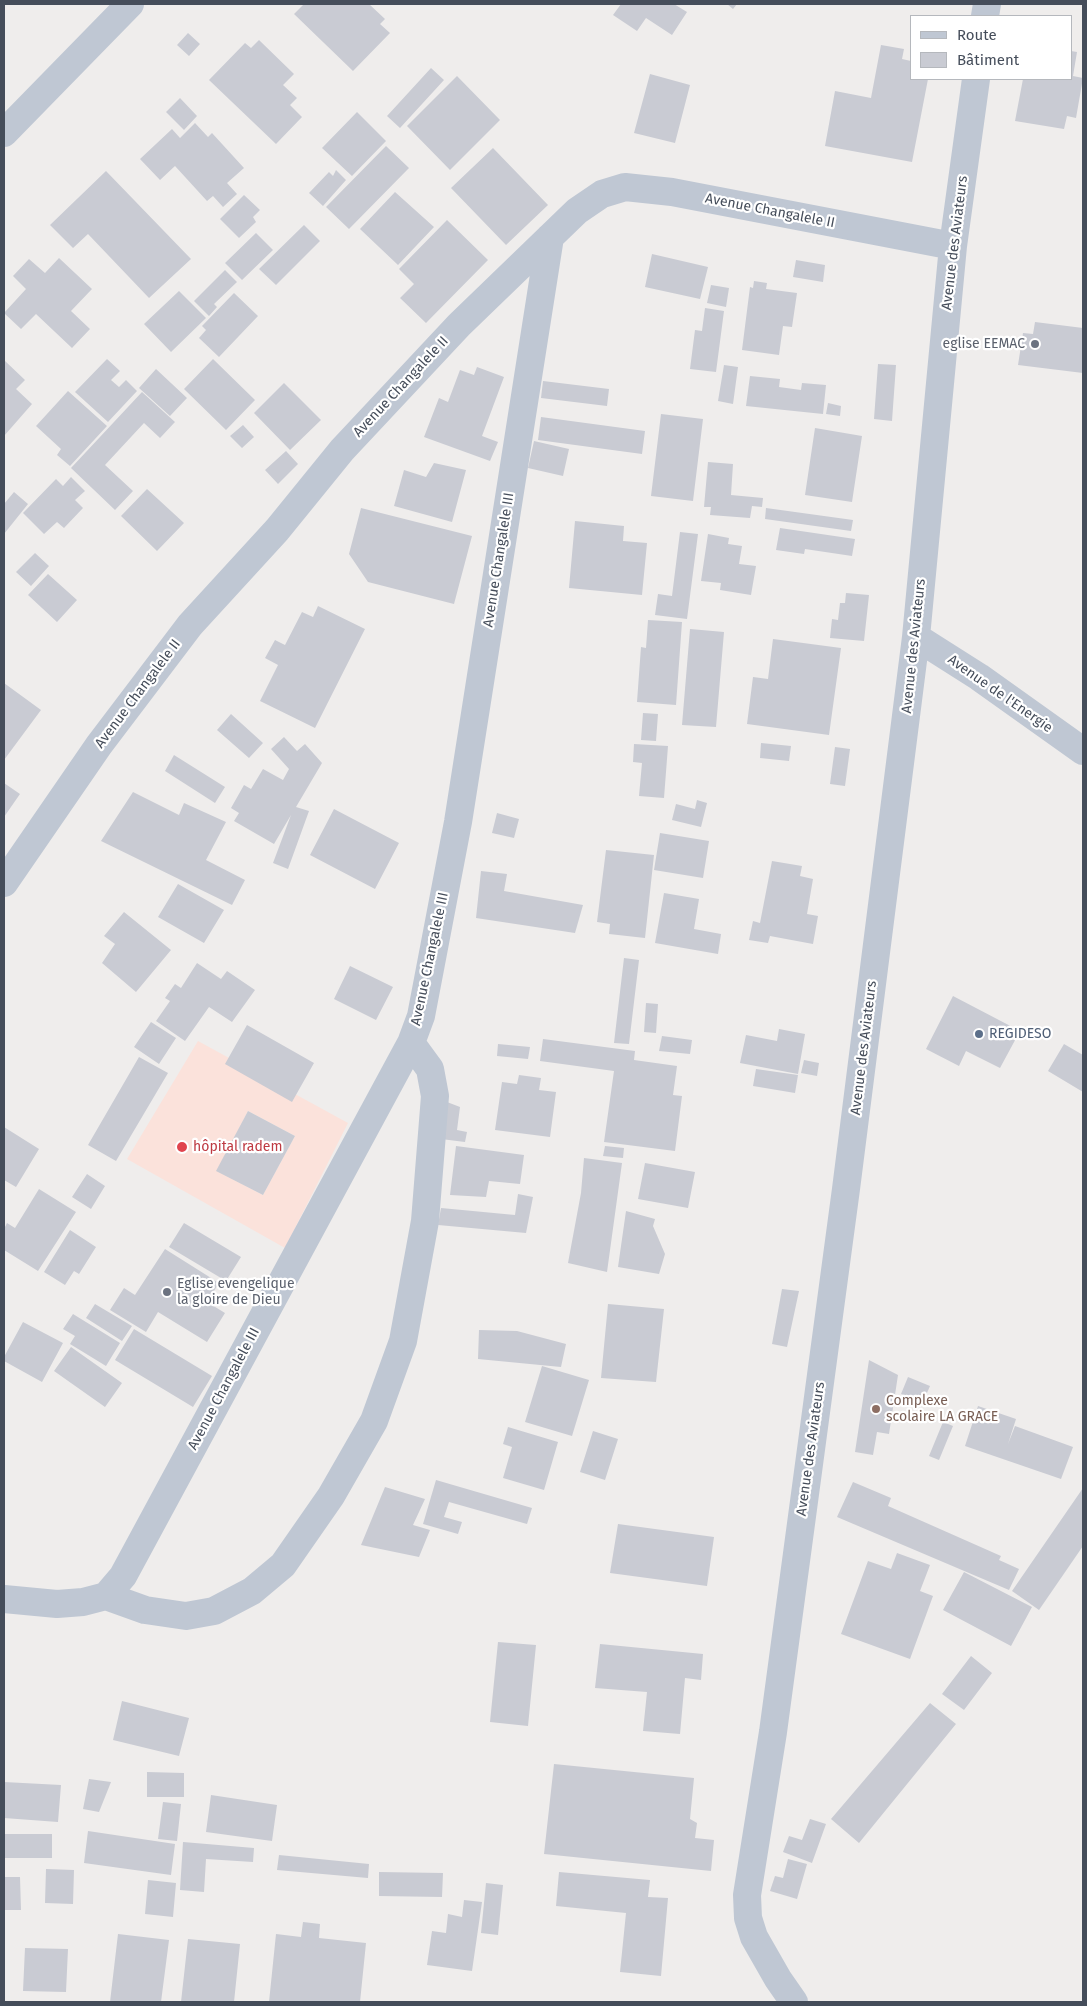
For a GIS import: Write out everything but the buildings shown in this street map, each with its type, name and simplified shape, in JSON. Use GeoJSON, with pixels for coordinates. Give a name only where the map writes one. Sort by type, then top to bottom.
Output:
{"type":"FeatureCollection","features":[{"type":"Feature","properties":{"kind":"street"},"geometry":{"type":"LineString","coordinates":[[4,134],[130,4]]}},
{"type":"Feature","properties":{"kind":"street","name":"Avenue des Aviateurs"},"geometry":{"type":"LineString","coordinates":[[794,2002],[778,1979],[754,1937],[748,1918],[747,1895],[773,1732],[916,637],[953,246],[976,80]]}},
{"type":"Feature","properties":{"kind":"street","name":"Avenue Changalele II"},"geometry":{"type":"LineString","coordinates":[[4,883],[98,745],[190,626],[277,530],[342,450],[459,325],[577,211],[602,194],[625,187],[672,192],[953,246]]}},
{"type":"Feature","properties":{"kind":"street","name":"Avenue Changalele III"},"geometry":{"type":"LineString","coordinates":[[106,1596],[123,1576],[134,1556],[411,1044],[421,1016],[458,822],[550,237]]}},
{"type":"Feature","properties":{"kind":"street","name":"Avenue de l'Energie"},"geometry":{"type":"LineString","coordinates":[[916,637],[979,677],[1083,752]]}},
{"type":"Feature","properties":{"kind":"street"},"geometry":{"type":"LineString","coordinates":[[4,1599],[57,1604],[83,1602],[106,1596],[145,1610],[186,1616],[214,1611],[252,1591],[283,1565],[331,1496],[374,1421],[403,1341],[425,1221],[435,1096],[430,1069],[411,1044]]}},
{"type":"Feature","properties":{"kind":"shaded area","name":"hôpital radem"},"geometry":{"type":"Polygon","coordinates":[[[198,1041],[348,1123],[285,1248],[127,1159],[198,1041]],[[248,1111],[217,1171],[263,1195],[295,1136],[248,1111]]]}},
{"type":"Feature","properties":{"kind":"place","name":"eglise EEMAC"},"geometry":{"type":"Point","coordinates":[1035,344]}},
{"type":"Feature","properties":{"kind":"place","name":"REGIDESO"},"geometry":{"type":"Point","coordinates":[979,1034]}},
{"type":"Feature","properties":{"kind":"place","name":"hôpital radem"},"geometry":{"type":"Point","coordinates":[182,1147]}},
{"type":"Feature","properties":{"kind":"place","name":"Eglise evengelique la gloire de Dieu"},"geometry":{"type":"Point","coordinates":[167,1292]}},
{"type":"Feature","properties":{"kind":"place","name":"Complexe scolaire LA GRACE"},"geometry":{"type":"Point","coordinates":[876,1409]}}]}
